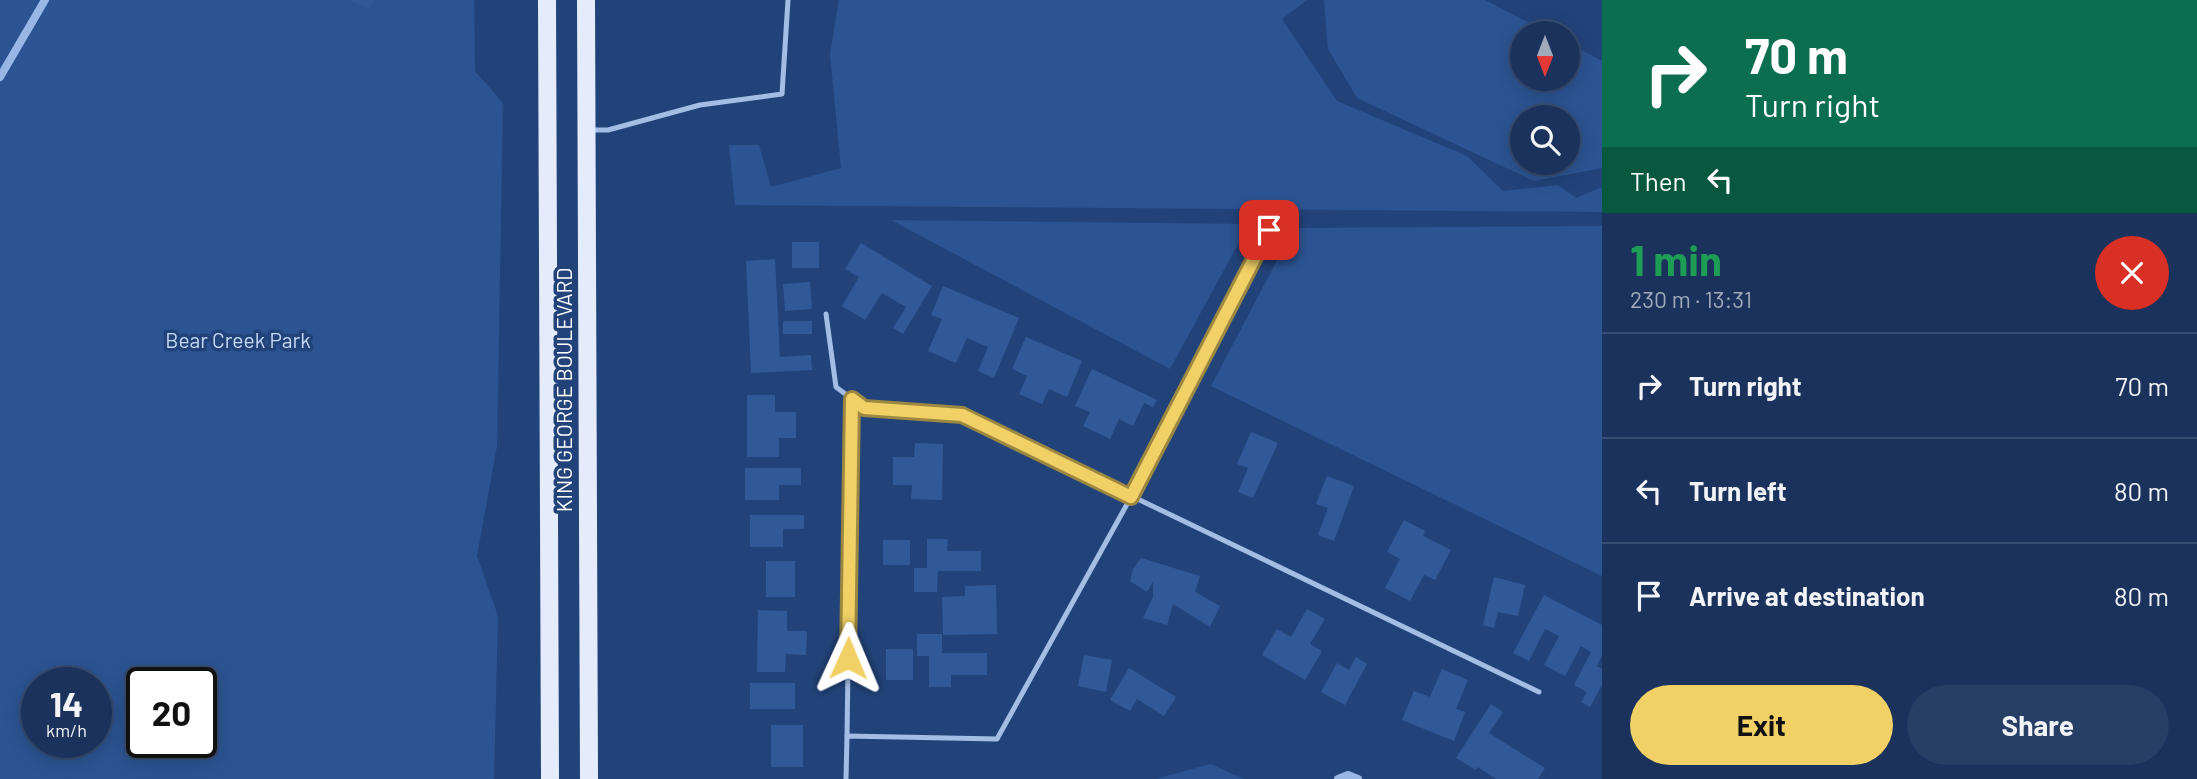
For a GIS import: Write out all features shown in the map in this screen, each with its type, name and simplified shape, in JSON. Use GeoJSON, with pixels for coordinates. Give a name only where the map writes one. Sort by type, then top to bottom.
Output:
{"type":"FeatureCollection","features":[{"type":"Feature","properties":{"kind":"main road","name":"KING GEORGE BOULEVARD"},"geometry":{"type":"LineString","coordinates":[[547,0],[550,779]]}},
{"type":"Feature","properties":{"kind":"main road","name":"KING GEORGE BOULEVARD"},"geometry":{"type":"LineString","coordinates":[[586,0],[589,779]]}},
{"type":"Feature","properties":{"kind":"lane"},"geometry":{"type":"LineString","coordinates":[[587,130],[608,130],[700,105],[782,94],[788,0]]}},
{"type":"Feature","properties":{"kind":"lane"},"geometry":{"type":"LineString","coordinates":[[846,736],[997,739],[1131,497],[1269,230]]}},
{"type":"Feature","properties":{"kind":"lane"},"geometry":{"type":"LineString","coordinates":[[826,314],[836,387],[864,408],[962,415],[1539,692]]}},
{"type":"Feature","properties":{"kind":"lane"},"geometry":{"type":"LineString","coordinates":[[846,779],[852,399]]}},
{"type":"Feature","properties":{"kind":"green space","name":"Bear Creek Park"},"geometry":{"type":"Polygon","coordinates":[[[0,0],[474,0],[475,71],[503,103],[497,446],[477,556],[498,616],[494,779],[0,779],[0,0]]]}},
{"type":"Feature","properties":{"kind":"green space"},"geometry":{"type":"Polygon","coordinates":[[[839,0],[1307,0],[1282,19],[1337,101],[1467,156],[1503,191],[1558,185],[1576,198],[1602,187],[1602,212],[735,205],[729,145],[759,145],[771,187],[841,168],[830,54],[839,0]]]}},
{"type":"Feature","properties":{"kind":"green space"},"geometry":{"type":"Polygon","coordinates":[[[1324,0],[1485,0],[1526,21],[1510,21],[1510,91],[1580,91],[1580,49],[1602,61],[1602,168],[1580,172],[1580,105],[1510,105],[1510,170],[1357,98],[1328,49],[1324,0]]]}},
{"type":"Feature","properties":{"kind":"green space"},"geometry":{"type":"Polygon","coordinates":[[[1521,175],[1565,175],[1534,181],[1521,175]]]}},
{"type":"Feature","properties":{"kind":"green space"},"geometry":{"type":"Polygon","coordinates":[[[891,220],[1249,224],[1170,369],[891,220]]]}},
{"type":"Feature","properties":{"kind":"green space"},"geometry":{"type":"Polygon","coordinates":[[[1602,226],[1602,576],[1211,386],[1294,228],[1602,226]]]}},
{"type":"Feature","properties":{"kind":"green space"},"geometry":{"type":"Polygon","coordinates":[[[1210,764],[1244,779],[1156,779],[1210,764]]]}},
{"type":"Feature","properties":{"kind":"building"},"geometry":{"type":"Polygon","coordinates":[[[349,0],[373,0],[370,9],[349,0]]]}},
{"type":"Feature","properties":{"kind":"building"},"geometry":{"type":"Polygon","coordinates":[[[792,242],[819,242],[819,268],[792,268],[792,242]]]}},
{"type":"Feature","properties":{"kind":"building"},"geometry":{"type":"Polygon","coordinates":[[[861,243],[932,286],[903,334],[893,328],[906,307],[882,293],[865,320],[842,306],[859,277],[845,269],[861,243]]]}},
{"type":"Feature","properties":{"kind":"building"},"geometry":{"type":"Polygon","coordinates":[[[775,259],[780,357],[811,355],[812,370],[751,373],[746,261],[775,259]]]}},
{"type":"Feature","properties":{"kind":"building"},"geometry":{"type":"Polygon","coordinates":[[[810,282],[812,309],[785,311],[783,284],[810,282]]]}},
{"type":"Feature","properties":{"kind":"building"},"geometry":{"type":"Polygon","coordinates":[[[943,286],[1019,318],[994,378],[978,371],[988,347],[967,338],[956,363],[928,351],[942,319],[931,315],[943,286]]]}},
{"type":"Feature","properties":{"kind":"building"},"geometry":{"type":"Polygon","coordinates":[[[783,321],[812,321],[812,334],[783,334],[783,321]]]}},
{"type":"Feature","properties":{"kind":"building"},"geometry":{"type":"Polygon","coordinates":[[[1026,337],[1082,361],[1067,397],[1049,389],[1042,404],[1019,394],[1027,376],[1012,369],[1026,337]]]}},
{"type":"Feature","properties":{"kind":"building"},"geometry":{"type":"Polygon","coordinates":[[[1092,369],[1157,400],[1153,407],[1144,403],[1133,426],[1119,419],[1110,439],[1083,426],[1090,412],[1075,406],[1092,369]]]}},
{"type":"Feature","properties":{"kind":"building"},"geometry":{"type":"Polygon","coordinates":[[[747,395],[775,395],[775,412],[796,412],[796,438],[779,438],[779,457],[747,457],[747,395]]]}},
{"type":"Feature","properties":{"kind":"building"},"geometry":{"type":"Polygon","coordinates":[[[1251,432],[1278,443],[1253,498],[1238,492],[1248,468],[1237,464],[1251,432]]]}},
{"type":"Feature","properties":{"kind":"building"},"geometry":{"type":"Polygon","coordinates":[[[915,443],[943,444],[942,500],[911,499],[912,485],[893,485],[893,457],[914,457],[915,443]]]}},
{"type":"Feature","properties":{"kind":"building"},"geometry":{"type":"Polygon","coordinates":[[[745,468],[801,468],[801,485],[779,485],[779,500],[745,500],[745,468]]]}},
{"type":"Feature","properties":{"kind":"building"},"geometry":{"type":"Polygon","coordinates":[[[1327,476],[1354,486],[1334,541],[1318,535],[1328,508],[1316,504],[1327,476]]]}},
{"type":"Feature","properties":{"kind":"building"},"geometry":{"type":"Polygon","coordinates":[[[750,515],[804,515],[804,529],[783,529],[783,547],[750,547],[750,515]]]}},
{"type":"Feature","properties":{"kind":"building"},"geometry":{"type":"Polygon","coordinates":[[[1404,520],[1425,531],[1423,536],[1451,550],[1435,580],[1424,575],[1410,601],[1385,588],[1400,559],[1387,552],[1404,520]]]}},
{"type":"Feature","properties":{"kind":"building"},"geometry":{"type":"Polygon","coordinates":[[[927,539],[948,539],[947,551],[981,551],[981,571],[938,571],[937,592],[914,592],[914,568],[927,568],[927,539]]]}},
{"type":"Feature","properties":{"kind":"building"},"geometry":{"type":"Polygon","coordinates":[[[883,540],[910,540],[910,565],[883,565],[883,540]]]}},
{"type":"Feature","properties":{"kind":"building"},"geometry":{"type":"Polygon","coordinates":[[[1141,558],[1200,576],[1195,592],[1220,606],[1210,627],[1173,604],[1167,625],[1143,618],[1153,597],[1153,582],[1147,592],[1130,581],[1133,569],[1141,558]]]}},
{"type":"Feature","properties":{"kind":"building"},"geometry":{"type":"Polygon","coordinates":[[[766,561],[795,561],[795,597],[766,597],[766,561]]]}},
{"type":"Feature","properties":{"kind":"building"},"geometry":{"type":"Polygon","coordinates":[[[1494,577],[1525,585],[1518,616],[1498,612],[1494,628],[1483,625],[1494,577]]]}},
{"type":"Feature","properties":{"kind":"building"},"geometry":{"type":"Polygon","coordinates":[[[996,585],[997,634],[943,635],[942,597],[965,596],[965,586],[996,585]]]}},
{"type":"Feature","properties":{"kind":"building"},"geometry":{"type":"Polygon","coordinates":[[[1544,595],[1602,625],[1602,655],[1597,666],[1602,669],[1602,685],[1590,707],[1581,702],[1587,692],[1574,685],[1591,652],[1581,646],[1565,676],[1544,665],[1559,636],[1545,629],[1529,661],[1513,653],[1544,595]]]}},
{"type":"Feature","properties":{"kind":"building"},"geometry":{"type":"Polygon","coordinates":[[[1307,609],[1325,619],[1310,644],[1322,651],[1305,680],[1262,655],[1277,629],[1291,637],[1307,609]]]}},
{"type":"Feature","properties":{"kind":"building"},"geometry":{"type":"Polygon","coordinates":[[[758,610],[787,611],[787,631],[807,631],[806,655],[786,654],[785,672],[757,672],[758,610]]]}},
{"type":"Feature","properties":{"kind":"building"},"geometry":{"type":"Polygon","coordinates":[[[917,634],[942,634],[942,653],[987,653],[987,675],[951,675],[951,687],[929,687],[929,656],[917,656],[917,634]]]}},
{"type":"Feature","properties":{"kind":"building"},"geometry":{"type":"Polygon","coordinates":[[[886,649],[913,649],[913,680],[886,680],[886,649]]]}},
{"type":"Feature","properties":{"kind":"building"},"geometry":{"type":"Polygon","coordinates":[[[1084,655],[1112,660],[1106,692],[1078,686],[1084,655]]]}},
{"type":"Feature","properties":{"kind":"building"},"geometry":{"type":"Polygon","coordinates":[[[1356,657],[1367,664],[1345,705],[1321,692],[1337,663],[1349,670],[1356,657]]]}},
{"type":"Feature","properties":{"kind":"building"},"geometry":{"type":"Polygon","coordinates":[[[1129,668],[1176,697],[1164,716],[1137,699],[1130,711],[1110,700],[1129,668]]]}},
{"type":"Feature","properties":{"kind":"building"},"geometry":{"type":"Polygon","coordinates":[[[1442,669],[1468,680],[1456,709],[1465,712],[1454,741],[1402,720],[1414,691],[1430,697],[1442,669]]]}},
{"type":"Feature","properties":{"kind":"building"},"geometry":{"type":"Polygon","coordinates":[[[750,683],[795,683],[795,709],[750,709],[750,683]]]}},
{"type":"Feature","properties":{"kind":"building"},"geometry":{"type":"Polygon","coordinates":[[[1491,704],[1503,712],[1489,733],[1545,768],[1538,779],[1496,779],[1478,767],[1476,770],[1456,758],[1491,704]]]}},
{"type":"Feature","properties":{"kind":"building"},"geometry":{"type":"Polygon","coordinates":[[[771,725],[803,725],[803,767],[771,767],[771,725]]]}},
{"type":"Feature","properties":{"kind":"waterway"},"geometry":{"type":"LineString","coordinates":[[0,77],[45,0]]}},
{"type":"Feature","properties":{"kind":"waterway"},"geometry":{"type":"LineString","coordinates":[[1338,779],[1348,775],[1358,779]]}},
{"type":"Feature","properties":{"kind":"route"},"geometry":{"type":"LineString","coordinates":[[848,658],[852,399],[864,408],[962,415],[1131,497],[1269,230]]}}]}
